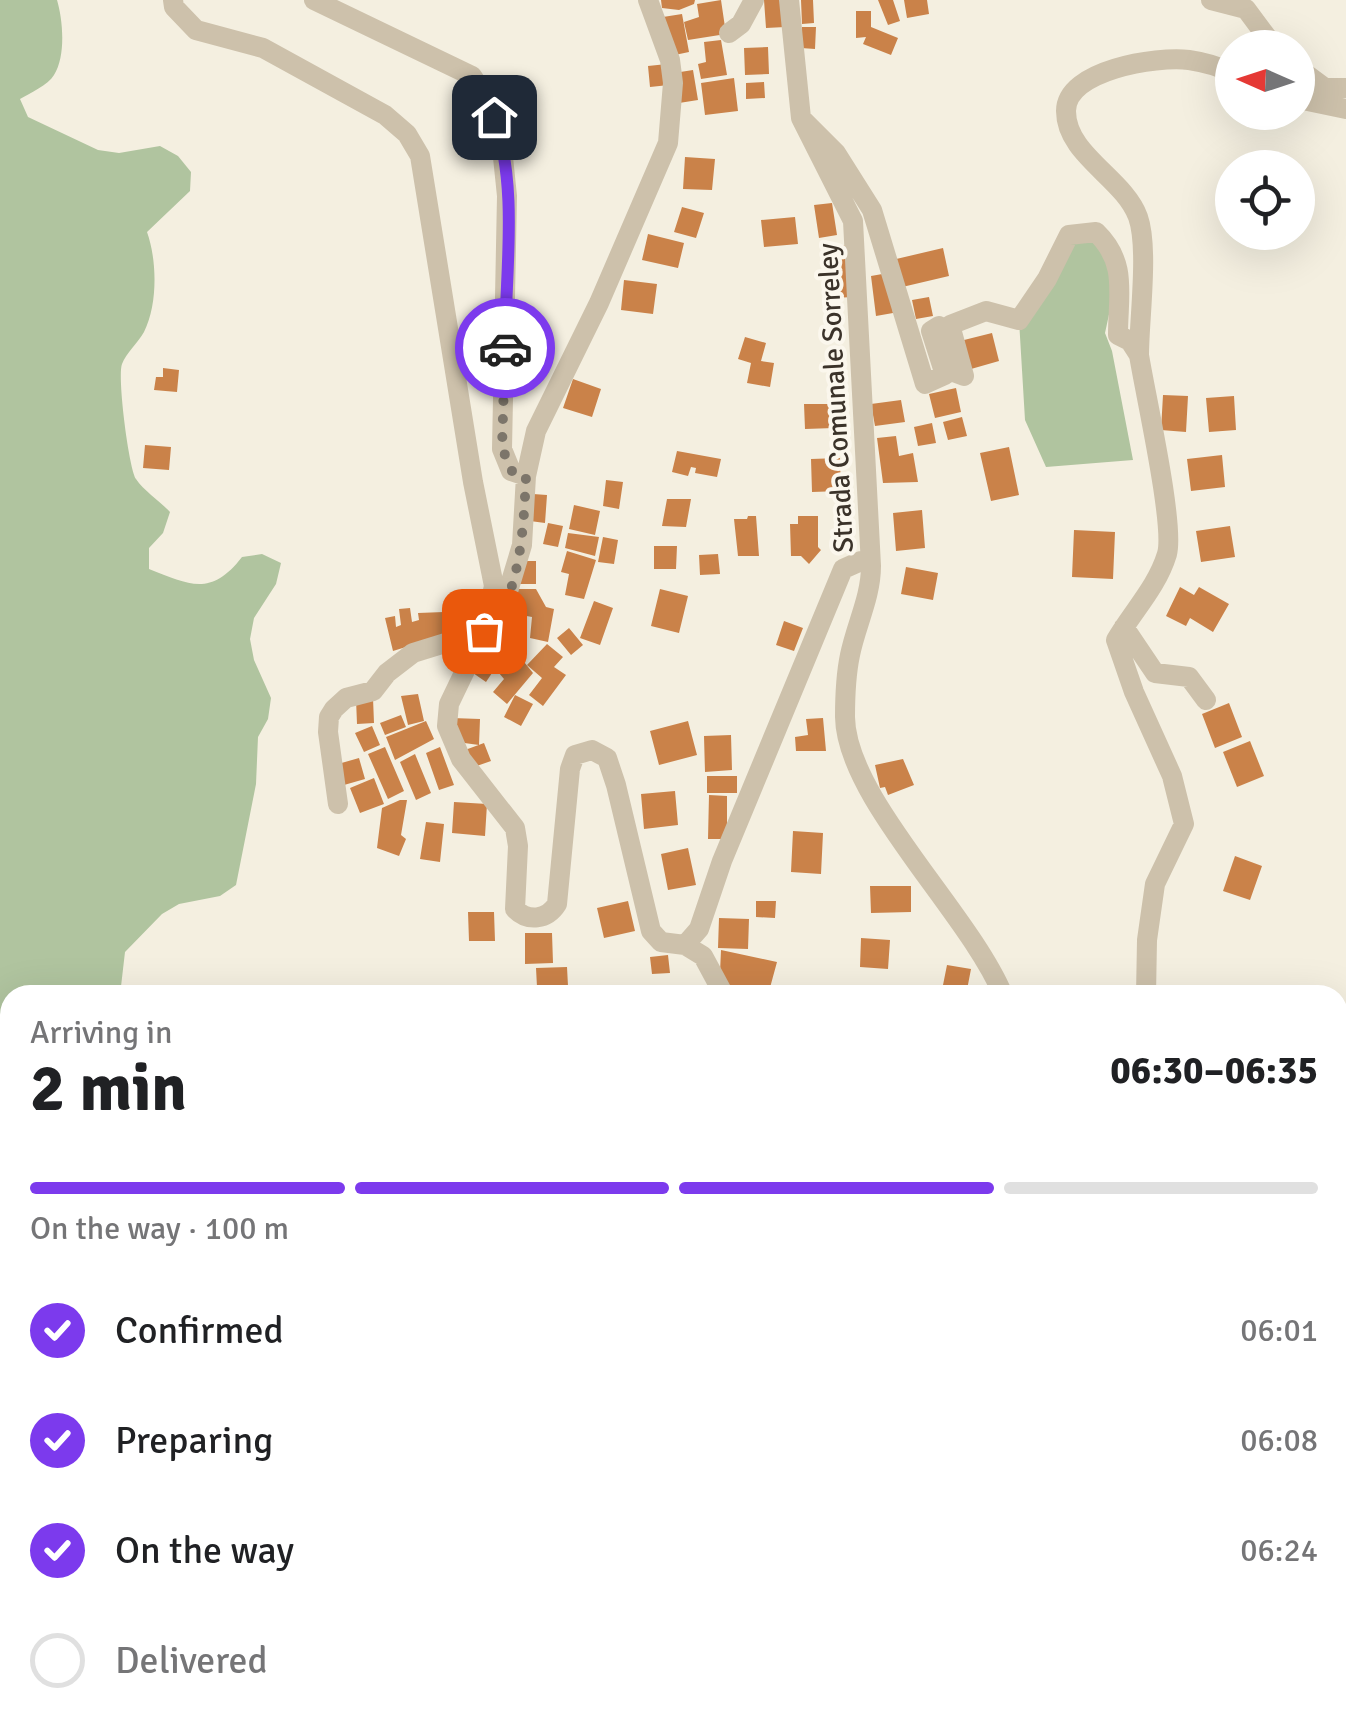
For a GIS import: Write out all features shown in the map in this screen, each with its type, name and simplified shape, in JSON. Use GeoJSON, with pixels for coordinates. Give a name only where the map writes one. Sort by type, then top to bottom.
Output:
{"type":"FeatureCollection","features":[{"type":"Feature","properties":{"kind":"street"},"geometry":{"type":"LineString","coordinates":[[173,0],[174,7],[196,30],[264,48],[385,115],[408,134],[420,156],[473,482],[494,586],[484,631],[448,704],[447,726],[461,759],[515,828],[518,846],[514,908],[521,915],[538,918],[557,904],[570,770],[575,755],[592,750],[607,758],[616,785],[651,931],[661,942],[684,945],[703,956],[719,985]]}},
{"type":"Feature","properties":{"kind":"street"},"geometry":{"type":"LineString","coordinates":[[314,0],[472,76],[486,96],[501,138],[507,196],[502,448],[512,471],[526,476]]}},
{"type":"Feature","properties":{"kind":"street"},"geometry":{"type":"LineString","coordinates":[[338,804],[328,732],[334,709],[346,698],[377,688],[387,673],[413,653],[484,631],[499,621],[522,545],[526,476],[536,431],[598,303],[668,143],[674,83],[670,60],[648,0]]}},
{"type":"Feature","properties":{"kind":"street"},"geometry":{"type":"LineString","coordinates":[[729,33],[741,24],[754,0]]}},
{"type":"Feature","properties":{"kind":"street","name":"Strada Comunale Sorreley"},"geometry":{"type":"LineString","coordinates":[[789,0],[801,118],[853,221],[871,583],[849,658],[845,720],[856,768],[970,933],[998,985]]}},
{"type":"Feature","properties":{"kind":"street"},"geometry":{"type":"LineString","coordinates":[[1211,0],[1246,9],[1262,30]]}},
{"type":"Feature","properties":{"kind":"street"},"geometry":{"type":"LineString","coordinates":[[1146,985],[1147,940],[1155,884],[1184,824],[1172,776],[1134,692],[1116,640],[1154,586],[1168,550],[1139,355],[1143,248],[1138,217],[1119,186],[1072,135],[1066,101],[1074,87],[1092,75],[1187,60],[1215,68]]}},
{"type":"Feature","properties":{"kind":"street"},"geometry":{"type":"LineString","coordinates":[[1315,81],[1324,88],[1346,88]]}},
{"type":"Feature","properties":{"kind":"street"},"geometry":{"type":"LineString","coordinates":[[1315,103],[1346,109]]}},
{"type":"Feature","properties":{"kind":"street"},"geometry":{"type":"LineString","coordinates":[[801,118],[836,153],[872,210],[925,384],[945,375],[931,332],[939,326],[956,374],[964,376],[950,325],[986,312],[1019,320],[1047,279],[1070,234],[1096,232],[1108,245],[1119,268],[1118,335],[1130,341],[1139,355]]}},
{"type":"Feature","properties":{"kind":"street"},"geometry":{"type":"LineString","coordinates":[[684,945],[699,929],[722,861],[843,569],[861,561],[871,566]]}},
{"type":"Feature","properties":{"kind":"street"},"geometry":{"type":"LineString","coordinates":[[1124,627],[1155,673],[1189,677],[1206,700]]}},
{"type":"Feature","properties":{"kind":"green space"},"geometry":{"type":"Polygon","coordinates":[[[0,0],[57,0],[62,38],[58,67],[48,82],[20,99],[28,117],[98,150],[119,153],[160,146],[178,156],[191,172],[190,191],[147,232],[154,269],[152,308],[144,332],[124,360],[121,372],[124,423],[133,472],[139,483],[170,512],[163,533],[149,548],[149,569],[199,584],[220,578],[242,557],[262,554],[281,563],[276,584],[254,618],[250,639],[254,660],[271,698],[268,719],[258,737],[256,784],[236,885],[220,896],[179,904],[162,914],[125,952],[121,985],[0,985],[0,0]]]}},
{"type":"Feature","properties":{"kind":"green space"},"geometry":{"type":"Polygon","coordinates":[[[1096,232],[1119,268],[1105,333],[1133,460],[1046,467],[1025,420],[1019,320],[1069,235],[1096,232]]]}},
{"type":"Feature","properties":{"kind":"building"},"geometry":{"type":"Polygon","coordinates":[[[661,0],[695,0],[679,10],[662,8],[661,0]]]}},
{"type":"Feature","properties":{"kind":"building"},"geometry":{"type":"Polygon","coordinates":[[[721,0],[726,34],[688,40],[684,22],[699,17],[697,4],[721,0]]]}},
{"type":"Feature","properties":{"kind":"building"},"geometry":{"type":"Polygon","coordinates":[[[764,0],[784,0],[785,27],[766,28],[764,0]]]}},
{"type":"Feature","properties":{"kind":"building"},"geometry":{"type":"Polygon","coordinates":[[[801,0],[813,0],[814,23],[802,24],[801,0]]]}},
{"type":"Feature","properties":{"kind":"building"},"geometry":{"type":"Polygon","coordinates":[[[878,0],[893,0],[900,21],[888,25],[878,0]]]}},
{"type":"Feature","properties":{"kind":"building"},"geometry":{"type":"Polygon","coordinates":[[[904,0],[927,0],[929,14],[907,18],[904,0]]]}},
{"type":"Feature","properties":{"kind":"building"},"geometry":{"type":"Polygon","coordinates":[[[856,11],[871,11],[871,27],[898,38],[891,55],[863,44],[866,37],[856,38],[856,11]]]}},
{"type":"Feature","properties":{"kind":"building"},"geometry":{"type":"Polygon","coordinates":[[[682,14],[689,52],[670,56],[663,17],[682,14]]]}},
{"type":"Feature","properties":{"kind":"building"},"geometry":{"type":"Polygon","coordinates":[[[802,27],[816,27],[815,49],[801,48],[802,27]]]}},
{"type":"Feature","properties":{"kind":"building"},"geometry":{"type":"Polygon","coordinates":[[[721,40],[727,75],[701,79],[698,64],[706,62],[704,42],[721,40]]]}},
{"type":"Feature","properties":{"kind":"building"},"geometry":{"type":"Polygon","coordinates":[[[768,47],[769,74],[745,75],[744,48],[768,47]]]}},
{"type":"Feature","properties":{"kind":"building"},"geometry":{"type":"Polygon","coordinates":[[[667,64],[669,85],[650,87],[648,66],[667,64]]]}},
{"type":"Feature","properties":{"kind":"building"},"geometry":{"type":"Polygon","coordinates":[[[693,70],[698,100],[679,103],[674,73],[693,70]]]}},
{"type":"Feature","properties":{"kind":"building"},"geometry":{"type":"Polygon","coordinates":[[[734,78],[738,111],[705,115],[701,83],[734,78]]]}},
{"type":"Feature","properties":{"kind":"building"},"geometry":{"type":"Polygon","coordinates":[[[764,82],[765,98],[746,99],[746,83],[764,82]]]}},
{"type":"Feature","properties":{"kind":"building"},"geometry":{"type":"Polygon","coordinates":[[[685,157],[715,159],[712,190],[683,189],[685,157]]]}},
{"type":"Feature","properties":{"kind":"building"},"geometry":{"type":"Polygon","coordinates":[[[832,203],[837,235],[819,238],[814,205],[832,203]]]}},
{"type":"Feature","properties":{"kind":"building"},"geometry":{"type":"Polygon","coordinates":[[[682,207],[704,213],[696,238],[674,232],[682,207]]]}},
{"type":"Feature","properties":{"kind":"building"},"geometry":{"type":"Polygon","coordinates":[[[795,217],[798,244],[764,247],[761,220],[795,217]]]}},
{"type":"Feature","properties":{"kind":"building"},"geometry":{"type":"Polygon","coordinates":[[[648,234],[684,243],[678,268],[642,260],[648,234]]]}},
{"type":"Feature","properties":{"kind":"building"},"geometry":{"type":"Polygon","coordinates":[[[849,245],[854,297],[832,298],[834,246],[849,245]]]}},
{"type":"Feature","properties":{"kind":"building"},"geometry":{"type":"Polygon","coordinates":[[[943,248],[949,276],[898,288],[892,260],[943,248]]]}},
{"type":"Feature","properties":{"kind":"building"},"geometry":{"type":"Polygon","coordinates":[[[888,273],[893,313],[876,316],[871,276],[888,273]]]}},
{"type":"Feature","properties":{"kind":"building"},"geometry":{"type":"Polygon","coordinates":[[[624,280],[657,284],[653,314],[621,310],[624,280]]]}},
{"type":"Feature","properties":{"kind":"building"},"geometry":{"type":"Polygon","coordinates":[[[929,297],[933,316],[916,319],[912,300],[929,297]]]}},
{"type":"Feature","properties":{"kind":"building"},"geometry":{"type":"Polygon","coordinates":[[[992,333],[999,361],[971,369],[964,340],[992,333]]]}},
{"type":"Feature","properties":{"kind":"building"},"geometry":{"type":"Polygon","coordinates":[[[745,337],[766,343],[761,361],[774,363],[770,387],[747,383],[751,363],[738,359],[745,337]]]}},
{"type":"Feature","properties":{"kind":"building"},"geometry":{"type":"Polygon","coordinates":[[[163,368],[179,370],[177,392],[154,390],[156,377],[163,377],[163,368]]]}},
{"type":"Feature","properties":{"kind":"building"},"geometry":{"type":"Polygon","coordinates":[[[573,379],[601,389],[592,417],[563,408],[573,379]]]}},
{"type":"Feature","properties":{"kind":"building"},"geometry":{"type":"Polygon","coordinates":[[[956,388],[961,412],[935,418],[929,394],[956,388]]]}},
{"type":"Feature","properties":{"kind":"building"},"geometry":{"type":"Polygon","coordinates":[[[1163,395],[1188,396],[1186,432],[1161,430],[1163,395]]]}},
{"type":"Feature","properties":{"kind":"building"},"geometry":{"type":"Polygon","coordinates":[[[1234,396],[1236,430],[1209,432],[1206,398],[1234,396]]]}},
{"type":"Feature","properties":{"kind":"building"},"geometry":{"type":"Polygon","coordinates":[[[901,400],[905,422],[875,426],[871,404],[901,400]]]}},
{"type":"Feature","properties":{"kind":"building"},"geometry":{"type":"Polygon","coordinates":[[[804,404],[834,404],[834,428],[805,429],[804,404]]]}},
{"type":"Feature","properties":{"kind":"building"},"geometry":{"type":"Polygon","coordinates":[[[962,417],[967,436],[948,440],[943,422],[962,417]]]}},
{"type":"Feature","properties":{"kind":"building"},"geometry":{"type":"Polygon","coordinates":[[[932,423],[936,443],[918,446],[914,427],[932,423]]]}},
{"type":"Feature","properties":{"kind":"building"},"geometry":{"type":"Polygon","coordinates":[[[896,436],[899,456],[913,453],[918,482],[883,483],[877,438],[896,436]]]}},
{"type":"Feature","properties":{"kind":"building"},"geometry":{"type":"Polygon","coordinates":[[[145,445],[171,447],[169,470],[143,468],[145,445]]]}},
{"type":"Feature","properties":{"kind":"building"},"geometry":{"type":"Polygon","coordinates":[[[1009,447],[1019,495],[991,501],[980,453],[1009,447]]]}},
{"type":"Feature","properties":{"kind":"building"},"geometry":{"type":"Polygon","coordinates":[[[677,451],[721,459],[717,477],[695,473],[696,468],[691,467],[688,476],[672,472],[677,451]]]}},
{"type":"Feature","properties":{"kind":"building"},"geometry":{"type":"Polygon","coordinates":[[[1222,455],[1225,487],[1191,491],[1187,459],[1222,455]]]}},
{"type":"Feature","properties":{"kind":"building"},"geometry":{"type":"Polygon","coordinates":[[[840,458],[841,491],[812,492],[811,459],[840,458]]]}},
{"type":"Feature","properties":{"kind":"building"},"geometry":{"type":"Polygon","coordinates":[[[606,480],[623,482],[619,509],[603,506],[606,480]]]}},
{"type":"Feature","properties":{"kind":"building"},"geometry":{"type":"Polygon","coordinates":[[[533,494],[547,495],[545,523],[530,521],[533,494]]]}},
{"type":"Feature","properties":{"kind":"building"},"geometry":{"type":"Polygon","coordinates":[[[667,499],[691,499],[686,527],[662,526],[667,499]]]}},
{"type":"Feature","properties":{"kind":"building"},"geometry":{"type":"Polygon","coordinates":[[[574,505],[600,511],[595,535],[569,529],[574,505]]]}},
{"type":"Feature","properties":{"kind":"building"},"geometry":{"type":"Polygon","coordinates":[[[922,510],[925,548],[896,551],[893,513],[922,510]]]}},
{"type":"Feature","properties":{"kind":"building"},"geometry":{"type":"Polygon","coordinates":[[[756,516],[759,556],[738,556],[734,519],[756,516]]]}},
{"type":"Feature","properties":{"kind":"building"},"geometry":{"type":"Polygon","coordinates":[[[798,516],[818,516],[821,550],[809,564],[801,556],[791,556],[790,524],[798,524],[798,516]]]}},
{"type":"Feature","properties":{"kind":"building"},"geometry":{"type":"Polygon","coordinates":[[[548,523],[563,526],[558,547],[543,544],[548,523]]]}},
{"type":"Feature","properties":{"kind":"building"},"geometry":{"type":"Polygon","coordinates":[[[1230,526],[1235,557],[1201,562],[1196,531],[1230,526]]]}},
{"type":"Feature","properties":{"kind":"building"},"geometry":{"type":"Polygon","coordinates":[[[1074,530],[1115,532],[1113,579],[1072,577],[1074,530]]]}},
{"type":"Feature","properties":{"kind":"building"},"geometry":{"type":"Polygon","coordinates":[[[568,533],[599,537],[595,556],[565,548],[568,533]]]}},
{"type":"Feature","properties":{"kind":"building"},"geometry":{"type":"Polygon","coordinates":[[[603,537],[618,540],[614,564],[598,562],[603,537]]]}},
{"type":"Feature","properties":{"kind":"building"},"geometry":{"type":"Polygon","coordinates":[[[654,546],[677,546],[676,569],[654,569],[654,546]]]}},
{"type":"Feature","properties":{"kind":"building"},"geometry":{"type":"Polygon","coordinates":[[[567,551],[596,560],[584,599],[565,595],[569,574],[561,572],[567,551]]]}},
{"type":"Feature","properties":{"kind":"building"},"geometry":{"type":"Polygon","coordinates":[[[718,554],[720,574],[700,575],[699,555],[718,554]]]}},
{"type":"Feature","properties":{"kind":"building"},"geometry":{"type":"Polygon","coordinates":[[[519,561],[536,561],[536,584],[519,584],[519,561]]]}},
{"type":"Feature","properties":{"kind":"building"},"geometry":{"type":"Polygon","coordinates":[[[906,567],[938,573],[933,600],[901,594],[906,567]]]}},
{"type":"Feature","properties":{"kind":"building"},"geometry":{"type":"Polygon","coordinates":[[[1180,587],[1194,595],[1199,587],[1229,604],[1213,632],[1190,618],[1186,626],[1166,616],[1180,587]]]}},
{"type":"Feature","properties":{"kind":"building"},"geometry":{"type":"Polygon","coordinates":[[[511,589],[536,589],[546,607],[554,609],[548,642],[530,638],[532,617],[506,612],[511,589]]]}},
{"type":"Feature","properties":{"kind":"building"},"geometry":{"type":"Polygon","coordinates":[[[660,589],[688,596],[679,633],[651,626],[660,589]]]}},
{"type":"Feature","properties":{"kind":"building"},"geometry":{"type":"Polygon","coordinates":[[[594,601],[613,608],[600,645],[580,638],[594,601]]]}},
{"type":"Feature","properties":{"kind":"building"},"geometry":{"type":"Polygon","coordinates":[[[410,608],[412,622],[419,620],[418,613],[444,612],[451,633],[393,651],[385,618],[395,616],[396,627],[401,625],[399,609],[410,608]]]}},
{"type":"Feature","properties":{"kind":"building"},"geometry":{"type":"Polygon","coordinates":[[[784,621],[803,628],[794,651],[776,645],[784,621]]]}},
{"type":"Feature","properties":{"kind":"building"},"geometry":{"type":"Polygon","coordinates":[[[506,623],[521,640],[516,652],[533,673],[507,704],[493,692],[504,679],[499,673],[494,670],[486,682],[473,673],[487,653],[493,657],[497,650],[489,642],[506,623]]]}},
{"type":"Feature","properties":{"kind":"building"},"geometry":{"type":"Polygon","coordinates":[[[569,628],[583,645],[571,655],[557,638],[569,628]]]}},
{"type":"Feature","properties":{"kind":"building"},"geometry":{"type":"Polygon","coordinates":[[[547,644],[563,657],[554,667],[566,675],[543,706],[529,695],[542,678],[527,665],[547,644]]]}},
{"type":"Feature","properties":{"kind":"building"},"geometry":{"type":"Polygon","coordinates":[[[418,694],[424,721],[408,725],[401,696],[418,694]]]}},
{"type":"Feature","properties":{"kind":"building"},"geometry":{"type":"Polygon","coordinates":[[[515,695],[533,704],[521,726],[504,717],[515,695]]]}},
{"type":"Feature","properties":{"kind":"building"},"geometry":{"type":"Polygon","coordinates":[[[373,698],[374,723],[357,724],[356,699],[373,698]]]}},
{"type":"Feature","properties":{"kind":"building"},"geometry":{"type":"Polygon","coordinates":[[[1229,703],[1242,737],[1215,748],[1202,714],[1229,703]]]}},
{"type":"Feature","properties":{"kind":"building"},"geometry":{"type":"Polygon","coordinates":[[[401,715],[406,727],[385,735],[380,723],[401,715]]]}},
{"type":"Feature","properties":{"kind":"building"},"geometry":{"type":"Polygon","coordinates":[[[452,718],[480,719],[479,745],[457,742],[452,718]]]}},
{"type":"Feature","properties":{"kind":"building"},"geometry":{"type":"Polygon","coordinates":[[[823,718],[826,751],[796,751],[795,737],[808,735],[806,719],[823,718]]]}},
{"type":"Feature","properties":{"kind":"building"},"geometry":{"type":"Polygon","coordinates":[[[426,721],[434,739],[395,760],[386,737],[426,721]]]}},
{"type":"Feature","properties":{"kind":"building"},"geometry":{"type":"Polygon","coordinates":[[[688,721],[697,755],[659,765],[650,731],[688,721]]]}},
{"type":"Feature","properties":{"kind":"building"},"geometry":{"type":"Polygon","coordinates":[[[372,726],[380,745],[364,752],[355,733],[372,726]]]}},
{"type":"Feature","properties":{"kind":"building"},"geometry":{"type":"Polygon","coordinates":[[[731,735],[732,770],[705,772],[704,736],[731,735]]]}},
{"type":"Feature","properties":{"kind":"building"},"geometry":{"type":"Polygon","coordinates":[[[1250,741],[1264,776],[1237,787],[1223,752],[1250,741]]]}},
{"type":"Feature","properties":{"kind":"building"},"geometry":{"type":"Polygon","coordinates":[[[484,743],[491,761],[471,768],[465,750],[484,743]]]}},
{"type":"Feature","properties":{"kind":"building"},"geometry":{"type":"Polygon","coordinates":[[[385,747],[404,791],[388,799],[368,754],[385,747]]]}},
{"type":"Feature","properties":{"kind":"building"},"geometry":{"type":"Polygon","coordinates":[[[440,747],[454,785],[439,790],[426,753],[440,747]]]}},
{"type":"Feature","properties":{"kind":"building"},"geometry":{"type":"Polygon","coordinates":[[[415,754],[431,793],[416,800],[400,762],[415,754]]]}},
{"type":"Feature","properties":{"kind":"building"},"geometry":{"type":"Polygon","coordinates":[[[359,758],[365,779],[344,785],[338,764],[359,758]]]}},
{"type":"Feature","properties":{"kind":"building"},"geometry":{"type":"Polygon","coordinates":[[[903,759],[914,785],[888,795],[885,787],[880,788],[875,765],[903,759]]]}},
{"type":"Feature","properties":{"kind":"building"},"geometry":{"type":"Polygon","coordinates":[[[707,776],[737,776],[737,793],[707,793],[707,776]]]}},
{"type":"Feature","properties":{"kind":"building"},"geometry":{"type":"Polygon","coordinates":[[[374,778],[384,804],[360,813],[350,788],[374,778]]]}},
{"type":"Feature","properties":{"kind":"building"},"geometry":{"type":"Polygon","coordinates":[[[675,791],[678,825],[644,829],[641,794],[675,791]]]}},
{"type":"Feature","properties":{"kind":"building"},"geometry":{"type":"Polygon","coordinates":[[[709,795],[727,796],[727,839],[708,839],[709,795]]]}},
{"type":"Feature","properties":{"kind":"building"},"geometry":{"type":"Polygon","coordinates":[[[407,800],[401,835],[406,839],[399,856],[377,848],[382,808],[407,800]]]}},
{"type":"Feature","properties":{"kind":"building"},"geometry":{"type":"Polygon","coordinates":[[[454,802],[487,804],[485,836],[452,833],[454,802]]]}},
{"type":"Feature","properties":{"kind":"building"},"geometry":{"type":"Polygon","coordinates":[[[426,822],[444,824],[440,862],[420,859],[426,822]]]}},
{"type":"Feature","properties":{"kind":"building"},"geometry":{"type":"Polygon","coordinates":[[[793,831],[823,833],[821,874],[791,872],[793,831]]]}},
{"type":"Feature","properties":{"kind":"building"},"geometry":{"type":"Polygon","coordinates":[[[688,848],[696,885],[668,890],[661,854],[688,848]]]}},
{"type":"Feature","properties":{"kind":"building"},"geometry":{"type":"Polygon","coordinates":[[[1235,856],[1262,866],[1250,900],[1223,891],[1235,856]]]}},
{"type":"Feature","properties":{"kind":"building"},"geometry":{"type":"Polygon","coordinates":[[[870,886],[911,886],[911,912],[871,913],[870,886]]]}},
{"type":"Feature","properties":{"kind":"building"},"geometry":{"type":"Polygon","coordinates":[[[628,901],[635,931],[604,938],[597,908],[628,901]]]}},
{"type":"Feature","properties":{"kind":"building"},"geometry":{"type":"Polygon","coordinates":[[[756,901],[776,901],[775,918],[756,917],[756,901]]]}},
{"type":"Feature","properties":{"kind":"building"},"geometry":{"type":"Polygon","coordinates":[[[468,912],[494,912],[495,941],[469,941],[468,912]]]}},
{"type":"Feature","properties":{"kind":"building"},"geometry":{"type":"Polygon","coordinates":[[[719,918],[749,919],[748,949],[718,948],[719,918]]]}},
{"type":"Feature","properties":{"kind":"building"},"geometry":{"type":"Polygon","coordinates":[[[525,933],[552,933],[553,963],[525,964],[525,933]]]}},
{"type":"Feature","properties":{"kind":"building"},"geometry":{"type":"Polygon","coordinates":[[[861,938],[890,940],[888,969],[860,967],[861,938]]]}},
{"type":"Feature","properties":{"kind":"building"},"geometry":{"type":"Polygon","coordinates":[[[721,950],[777,962],[771,985],[724,985],[720,973],[721,950]]]}},
{"type":"Feature","properties":{"kind":"building"},"geometry":{"type":"Polygon","coordinates":[[[668,955],[670,973],[652,974],[650,957],[668,955]]]}},
{"type":"Feature","properties":{"kind":"building"},"geometry":{"type":"Polygon","coordinates":[[[947,965],[971,969],[968,985],[943,985],[947,965]]]}},
{"type":"Feature","properties":{"kind":"building"},"geometry":{"type":"Polygon","coordinates":[[[567,967],[568,985],[537,985],[536,968],[567,967]]]}},
{"type":"Feature","properties":{"kind":"way so far"},"geometry":{"type":"LineString","coordinates":[[484,631],[499,621],[522,545],[526,476],[512,471],[502,448],[505,348]]}},
{"type":"Feature","properties":{"kind":"route"},"geometry":{"type":"LineString","coordinates":[[494,117],[501,138],[507,196],[505,348]]}}]}
